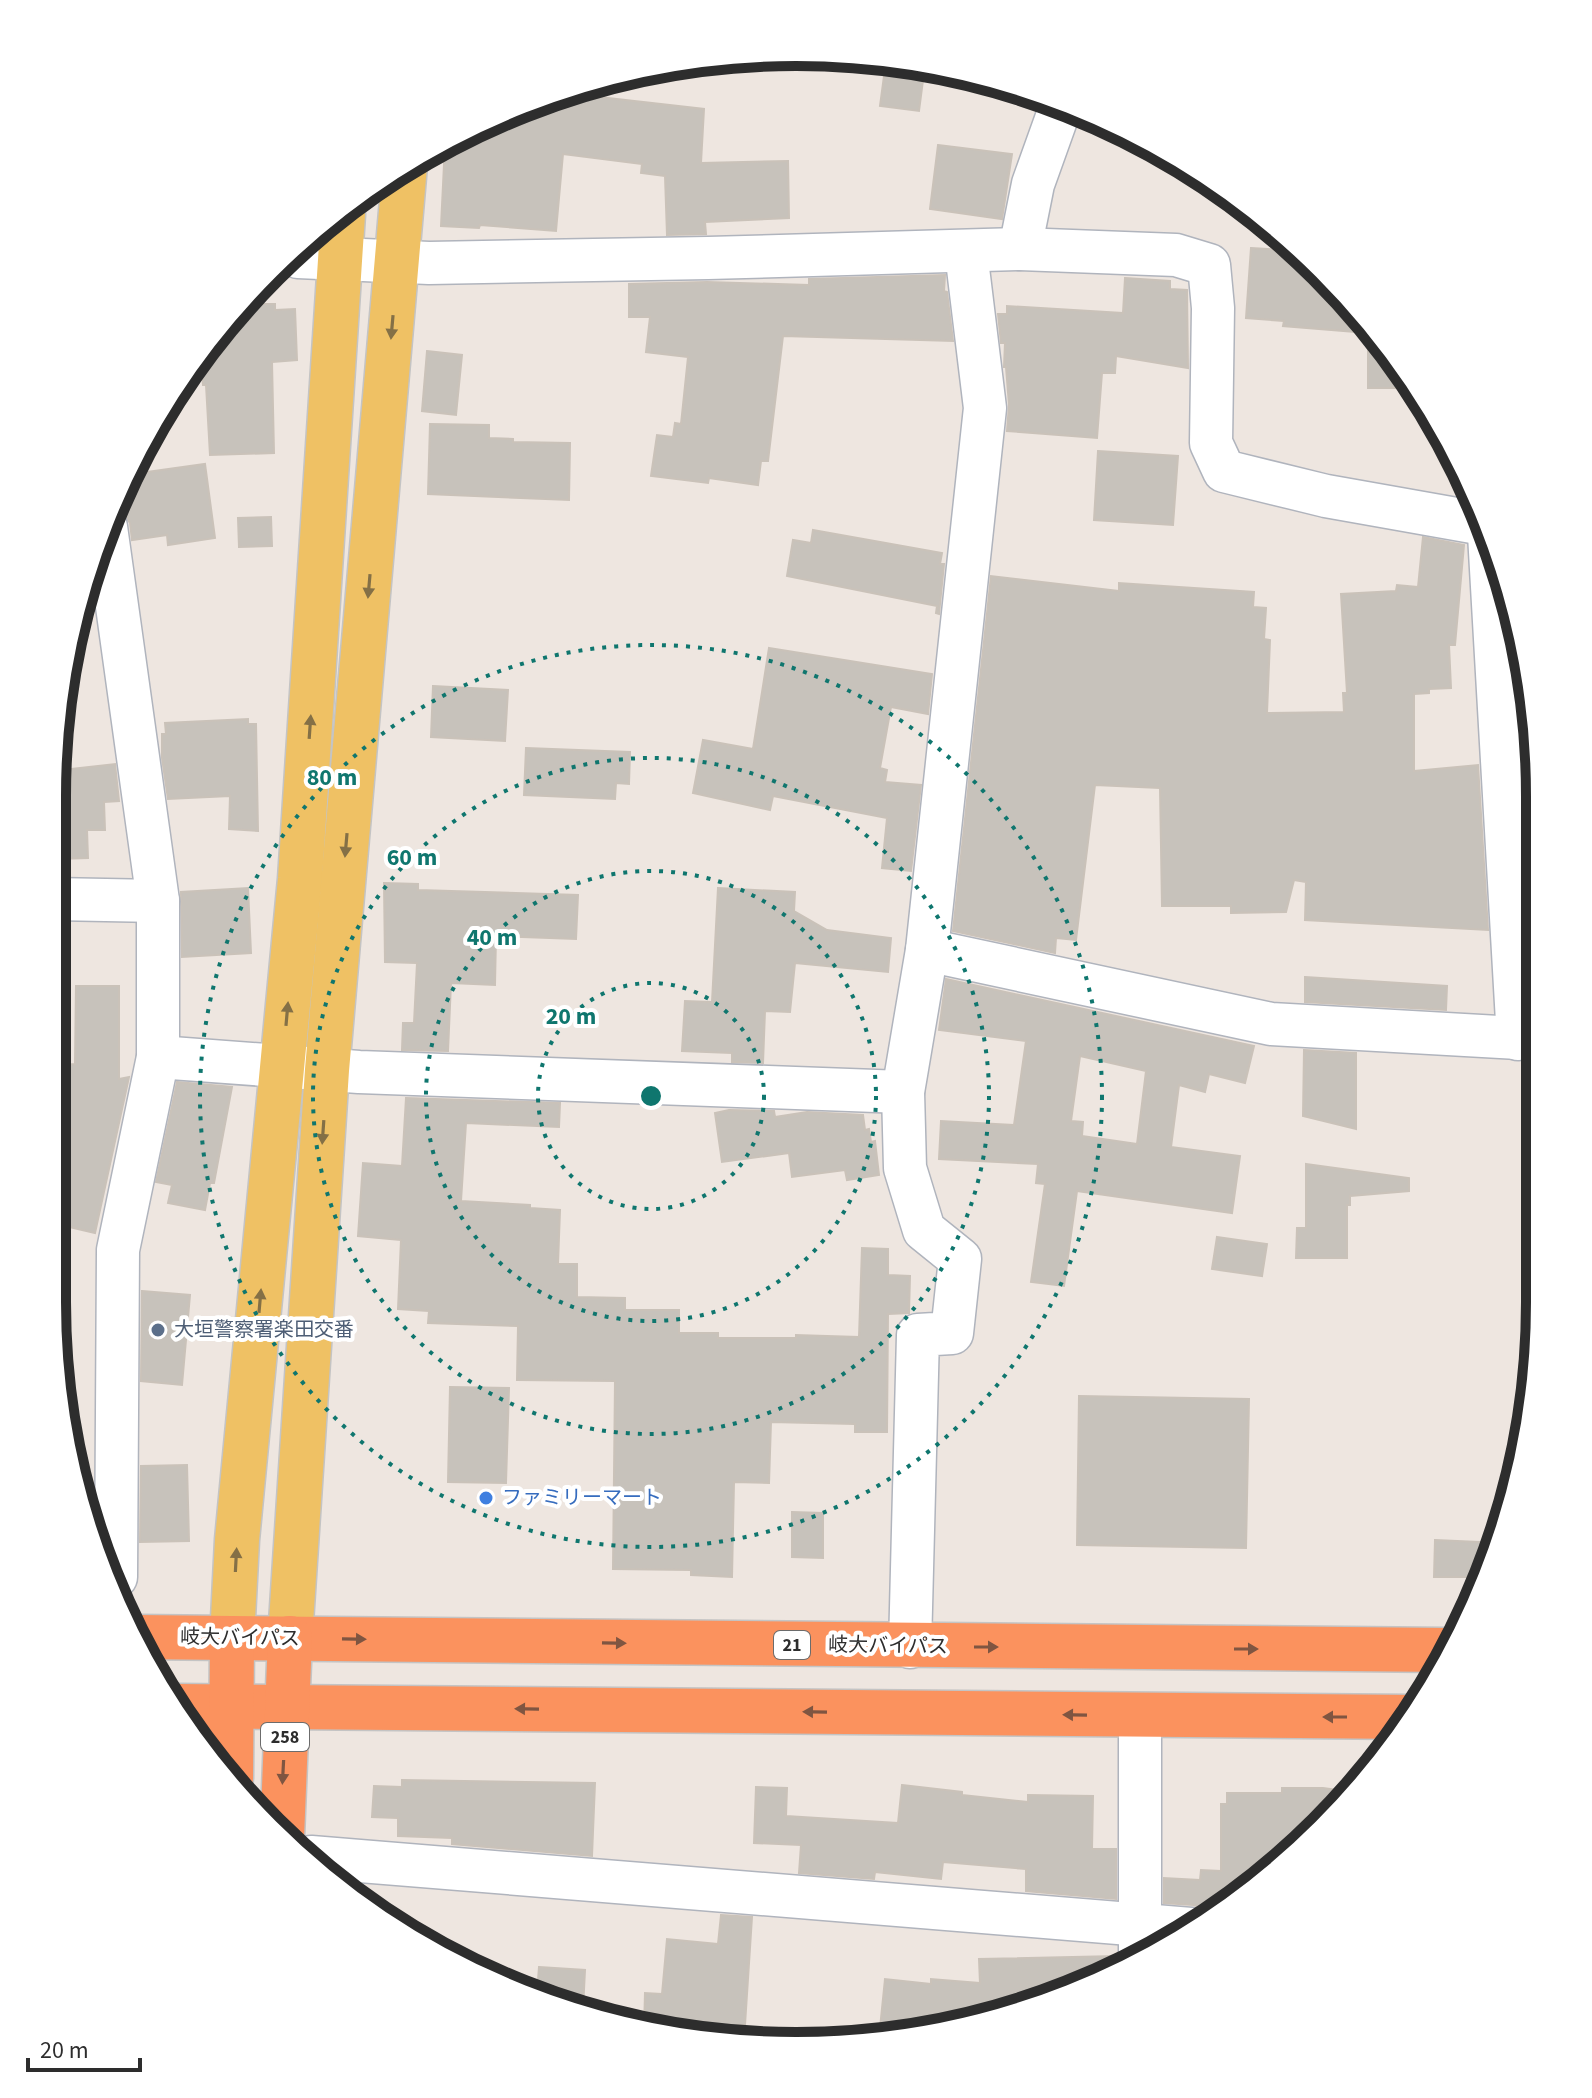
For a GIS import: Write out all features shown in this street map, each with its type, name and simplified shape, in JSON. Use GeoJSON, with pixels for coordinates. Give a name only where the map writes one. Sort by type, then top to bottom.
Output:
{"type":"FeatureCollection","features":[{"type":"Feature","properties":{"kind":"highway","name":"岐大バイパス"},"geometry":{"type":"LineString","coordinates":[[148,1637],[1437,1650]]}},
{"type":"Feature","properties":{"kind":"highway","name":"258"},"geometry":{"type":"LineString","coordinates":[[231,1764],[232,1638]]}},
{"type":"Feature","properties":{"kind":"highway","name":"258"},"geometry":{"type":"LineString","coordinates":[[283,1820],[290,1638]]}},
{"type":"Feature","properties":{"kind":"highway"},"geometry":{"type":"LineString","coordinates":[[188,1706],[1396,1717]]}},
{"type":"Feature","properties":{"kind":"main road"},"geometry":{"type":"LineString","coordinates":[[290,1638],[327,1070],[404,181]]}},
{"type":"Feature","properties":{"kind":"main road"},"geometry":{"type":"LineString","coordinates":[[232,1638],[237,1540],[300,879],[319,258],[333,232]]}},
{"type":"Feature","properties":{"kind":"street"},"geometry":{"type":"LineString","coordinates":[[1020,249],[1033,184],[1058,115]]}},
{"type":"Feature","properties":{"kind":"street"},"geometry":{"type":"LineString","coordinates":[[319,258],[398,263],[1020,249],[1176,255],[1209,265],[1213,308],[1211,443],[1224,471],[1326,496],[1472,522]]}},
{"type":"Feature","properties":{"kind":"street"},"geometry":{"type":"LineString","coordinates":[[910,1647],[918,1335],[952,1333],[960,1259],[924,1230],[905,1168],[903,1092],[927,950],[985,408],[966,252]]}},
{"type":"Feature","properties":{"kind":"street"},"geometry":{"type":"LineString","coordinates":[[109,550],[158,901],[158,1057],[118,1250],[116,1566]]}},
{"type":"Feature","properties":{"kind":"street"},"geometry":{"type":"LineString","coordinates":[[927,950],[1271,1024],[1526,1039],[1492,578]]}},
{"type":"Feature","properties":{"kind":"street"},"geometry":{"type":"LineString","coordinates":[[66,899],[158,901]]}},
{"type":"Feature","properties":{"kind":"street"},"geometry":{"type":"LineString","coordinates":[[158,1057],[282,1068],[659,1085],[903,1092]]}},
{"type":"Feature","properties":{"kind":"street"},"geometry":{"type":"LineString","coordinates":[[324,1858],[1140,1940],[1140,1715]]}},
{"type":"Feature","properties":{"kind":"building"},"geometry":{"type":"Polygon","coordinates":[[[885,71],[923,78],[919,111],[880,106],[885,71]]]}},
{"type":"Feature","properties":{"kind":"building"},"geometry":{"type":"Polygon","coordinates":[[[590,96],[704,109],[701,163],[788,161],[789,218],[705,222],[706,234],[667,235],[665,176],[641,173],[642,164],[563,154],[556,231],[480,225],[479,228],[441,226],[444,157],[517,122],[590,96]]]}},
{"type":"Feature","properties":{"kind":"building"},"geometry":{"type":"Polygon","coordinates":[[[938,145],[1012,154],[1002,219],[930,209],[938,145]]]}},
{"type":"Feature","properties":{"kind":"building"},"geometry":{"type":"Polygon","coordinates":[[[1251,248],[1280,250],[1359,332],[1283,326],[1284,321],[1246,318],[1251,248]]]}},
{"type":"Feature","properties":{"kind":"building"},"geometry":{"type":"Polygon","coordinates":[[[945,275],[944,291],[947,292],[953,341],[783,336],[768,461],[761,461],[758,485],[709,478],[708,483],[651,476],[657,435],[673,437],[675,423],[681,424],[688,357],[646,352],[650,317],[629,317],[629,284],[707,282],[809,285],[809,279],[945,275]]]}},
{"type":"Feature","properties":{"kind":"building"},"geometry":{"type":"Polygon","coordinates":[[[1125,278],[1170,281],[1170,289],[1187,290],[1188,368],[1116,356],[1115,373],[1102,373],[1097,438],[1007,431],[1009,405],[1004,367],[1005,343],[1001,343],[998,314],[1007,314],[1007,306],[1123,313],[1125,278]]]}},
{"type":"Feature","properties":{"kind":"building"},"geometry":{"type":"Polygon","coordinates":[[[257,304],[275,304],[275,310],[295,309],[297,360],[272,362],[274,453],[210,455],[206,385],[203,385],[202,373],[257,304]]]}},
{"type":"Feature","properties":{"kind":"building"},"geometry":{"type":"Polygon","coordinates":[[[1368,343],[1402,388],[1368,388],[1368,343]]]}},
{"type":"Feature","properties":{"kind":"building"},"geometry":{"type":"Polygon","coordinates":[[[427,351],[462,355],[456,415],[422,411],[427,351]]]}},
{"type":"Feature","properties":{"kind":"building"},"geometry":{"type":"Polygon","coordinates":[[[430,424],[489,425],[489,438],[513,439],[513,442],[570,443],[569,500],[428,494],[430,424]]]}},
{"type":"Feature","properties":{"kind":"building"},"geometry":{"type":"Polygon","coordinates":[[[1098,451],[1178,456],[1173,525],[1094,520],[1098,451]]]}},
{"type":"Feature","properties":{"kind":"building"},"geometry":{"type":"Polygon","coordinates":[[[205,464],[215,538],[168,545],[167,535],[132,540],[130,523],[124,513],[141,473],[205,464]]]}},
{"type":"Feature","properties":{"kind":"building"},"geometry":{"type":"Polygon","coordinates":[[[271,517],[272,546],[239,547],[238,518],[271,517]]]}},
{"type":"Feature","properties":{"kind":"building"},"geometry":{"type":"Polygon","coordinates":[[[813,530],[942,553],[940,564],[944,564],[939,614],[936,613],[937,606],[787,576],[793,540],[811,543],[813,530]]]}},
{"type":"Feature","properties":{"kind":"building"},"geometry":{"type":"Polygon","coordinates":[[[1423,537],[1464,545],[1455,645],[1449,645],[1451,688],[1429,689],[1429,693],[1414,694],[1414,771],[1478,765],[1488,930],[1305,920],[1306,882],[1294,880],[1286,912],[1231,913],[1231,906],[1162,906],[1160,788],[1095,785],[1076,940],[1056,938],[1055,953],[953,931],[991,576],[1119,591],[1119,583],[1254,592],[1253,607],[1266,608],[1264,639],[1270,640],[1267,713],[1344,712],[1343,693],[1347,693],[1341,594],[1396,591],[1397,585],[1418,587],[1423,537]]]}},
{"type":"Feature","properties":{"kind":"building"},"geometry":{"type":"Polygon","coordinates":[[[769,648],[932,674],[928,714],[891,707],[880,768],[887,770],[885,782],[921,785],[911,871],[882,868],[887,818],[773,796],[770,810],[693,793],[703,740],[753,749],[769,648]]]}},
{"type":"Feature","properties":{"kind":"building"},"geometry":{"type":"Polygon","coordinates":[[[433,686],[508,690],[505,741],[431,737],[433,686]]]}},
{"type":"Feature","properties":{"kind":"building"},"geometry":{"type":"Polygon","coordinates":[[[248,719],[248,724],[256,724],[258,831],[229,829],[230,796],[168,799],[162,758],[165,723],[248,719]]]}},
{"type":"Feature","properties":{"kind":"building"},"geometry":{"type":"Polygon","coordinates":[[[526,748],[630,752],[629,784],[616,783],[615,799],[524,795],[526,748]]]}},
{"type":"Feature","properties":{"kind":"building"},"geometry":{"type":"Polygon","coordinates":[[[115,764],[119,801],[104,802],[105,830],[87,830],[88,858],[66,859],[67,769],[115,764]]]}},
{"type":"Feature","properties":{"kind":"building"},"geometry":{"type":"Polygon","coordinates":[[[384,883],[418,884],[418,890],[578,895],[576,939],[496,936],[495,985],[451,983],[448,1051],[402,1050],[403,1023],[414,1023],[417,963],[385,962],[384,883]]]}},
{"type":"Feature","properties":{"kind":"building"},"geometry":{"type":"Polygon","coordinates":[[[248,888],[251,953],[182,957],[181,892],[248,888]]]}},
{"type":"Feature","properties":{"kind":"building"},"geometry":{"type":"Polygon","coordinates":[[[718,888],[795,892],[794,911],[827,930],[891,938],[888,972],[795,963],[790,1012],[765,1011],[763,1063],[732,1062],[732,1053],[682,1051],[685,1001],[712,1002],[718,888]]]}},
{"type":"Feature","properties":{"kind":"building"},"geometry":{"type":"Polygon","coordinates":[[[1305,977],[1447,986],[1446,1010],[1305,1002],[1305,977]]]}},
{"type":"Feature","properties":{"kind":"building"},"geometry":{"type":"Polygon","coordinates":[[[946,979],[1254,1046],[1245,1083],[1209,1074],[1205,1092],[1179,1085],[1171,1147],[1240,1156],[1232,1213],[1077,1191],[1064,1286],[1031,1282],[1045,1184],[1036,1183],[1038,1164],[939,1159],[941,1121],[1014,1125],[1026,1041],[939,1030],[946,979]],[[1080,1056],[1071,1121],[1083,1122],[1082,1136],[1137,1144],[1146,1071],[1080,1056]]]}},
{"type":"Feature","properties":{"kind":"building"},"geometry":{"type":"Polygon","coordinates":[[[76,986],[119,986],[119,1079],[129,1077],[95,1233],[66,1226],[66,1149],[71,1129],[66,1128],[66,1064],[75,1064],[76,986]]]}},
{"type":"Feature","properties":{"kind":"building"},"geometry":{"type":"Polygon","coordinates":[[[1304,1050],[1356,1053],[1356,1129],[1303,1116],[1304,1050]]]}},
{"type":"Feature","properties":{"kind":"building"},"geometry":{"type":"Polygon","coordinates":[[[177,1082],[232,1087],[214,1183],[210,1183],[205,1210],[168,1203],[172,1185],[156,1182],[177,1082]]]}},
{"type":"Feature","properties":{"kind":"building"},"geometry":{"type":"Polygon","coordinates":[[[406,1098],[560,1103],[559,1127],[466,1123],[461,1201],[560,1210],[558,1264],[577,1264],[577,1297],[625,1298],[625,1310],[679,1310],[679,1333],[718,1333],[718,1338],[796,1338],[796,1335],[859,1337],[862,1248],[888,1249],[888,1275],[910,1276],[909,1313],[888,1314],[887,1432],[855,1432],[855,1424],[771,1422],[769,1483],[734,1482],[732,1577],[691,1575],[691,1570],[613,1569],[615,1381],[517,1380],[518,1326],[428,1323],[429,1311],[398,1309],[401,1240],[358,1236],[363,1163],[402,1166],[406,1098]]]}},
{"type":"Feature","properties":{"kind":"building"},"geometry":{"type":"Polygon","coordinates":[[[729,1110],[774,1111],[775,1117],[807,1112],[863,1115],[865,1130],[869,1129],[871,1142],[875,1141],[879,1175],[847,1180],[845,1170],[792,1177],[789,1153],[722,1162],[715,1113],[729,1110]]]}},
{"type":"Feature","properties":{"kind":"building"},"geometry":{"type":"Polygon","coordinates":[[[1306,1164],[1409,1178],[1409,1191],[1350,1196],[1350,1205],[1347,1205],[1347,1258],[1296,1258],[1297,1228],[1306,1228],[1306,1164]]]}},
{"type":"Feature","properties":{"kind":"building"},"geometry":{"type":"Polygon","coordinates":[[[1217,1237],[1267,1244],[1262,1276],[1212,1269],[1217,1237]]]}},
{"type":"Feature","properties":{"kind":"building"},"geometry":{"type":"Polygon","coordinates":[[[142,1291],[190,1295],[182,1385],[141,1381],[142,1291]]]}},
{"type":"Feature","properties":{"kind":"building"},"geometry":{"type":"Polygon","coordinates":[[[450,1387],[509,1388],[506,1483],[448,1482],[450,1387]]]}},
{"type":"Feature","properties":{"kind":"building"},"geometry":{"type":"Polygon","coordinates":[[[1079,1396],[1249,1399],[1246,1548],[1077,1545],[1079,1396]]]}},
{"type":"Feature","properties":{"kind":"building"},"geometry":{"type":"Polygon","coordinates":[[[187,1465],[189,1541],[140,1542],[141,1466],[187,1465]]]}},
{"type":"Feature","properties":{"kind":"building"},"geometry":{"type":"Polygon","coordinates":[[[792,1512],[823,1513],[823,1558],[792,1557],[792,1512]]]}},
{"type":"Feature","properties":{"kind":"building"},"geometry":{"type":"Polygon","coordinates":[[[1435,1540],[1485,1542],[1472,1577],[1434,1577],[1435,1540]]]}},
{"type":"Feature","properties":{"kind":"building"},"geometry":{"type":"Polygon","coordinates":[[[402,1780],[595,1783],[592,1856],[452,1844],[452,1838],[398,1836],[398,1818],[372,1817],[374,1786],[402,1787],[402,1780]]]}},
{"type":"Feature","properties":{"kind":"building"},"geometry":{"type":"Polygon","coordinates":[[[902,1785],[1028,1802],[1028,1795],[1093,1796],[1092,1849],[1116,1849],[1116,1899],[1026,1891],[1026,1869],[943,1862],[941,1879],[875,1872],[874,1879],[799,1873],[801,1845],[754,1843],[756,1787],[787,1788],[786,1816],[898,1823],[902,1785]]]}},
{"type":"Feature","properties":{"kind":"building"},"geometry":{"type":"Polygon","coordinates":[[[1282,1788],[1338,1790],[1277,1851],[1203,1908],[1164,1903],[1164,1878],[1200,1880],[1201,1870],[1221,1871],[1221,1804],[1227,1804],[1227,1793],[1282,1793],[1282,1788]]]}},
{"type":"Feature","properties":{"kind":"building"},"geometry":{"type":"Polygon","coordinates":[[[721,1915],[752,1917],[745,2025],[737,2025],[737,2029],[701,2026],[644,2016],[645,1993],[662,1994],[667,1939],[718,1944],[721,1915]]]}},
{"type":"Feature","properties":{"kind":"building"},"geometry":{"type":"Polygon","coordinates":[[[1117,1958],[1031,1993],[985,2007],[880,2027],[885,1979],[931,1984],[931,1979],[980,1983],[979,1959],[1117,1958]]]}},
{"type":"Feature","properties":{"kind":"building"},"geometry":{"type":"Polygon","coordinates":[[[539,1967],[585,1970],[583,2000],[538,1984],[539,1967]]]}},
{"type":"Feature","properties":{"kind":"place","name":"大垣警察署楽田交番"},"geometry":{"type":"Point","coordinates":[158,1330]}},
{"type":"Feature","properties":{"kind":"place","name":"ファミリーマート"},"geometry":{"type":"Point","coordinates":[486,1498]}}]}
